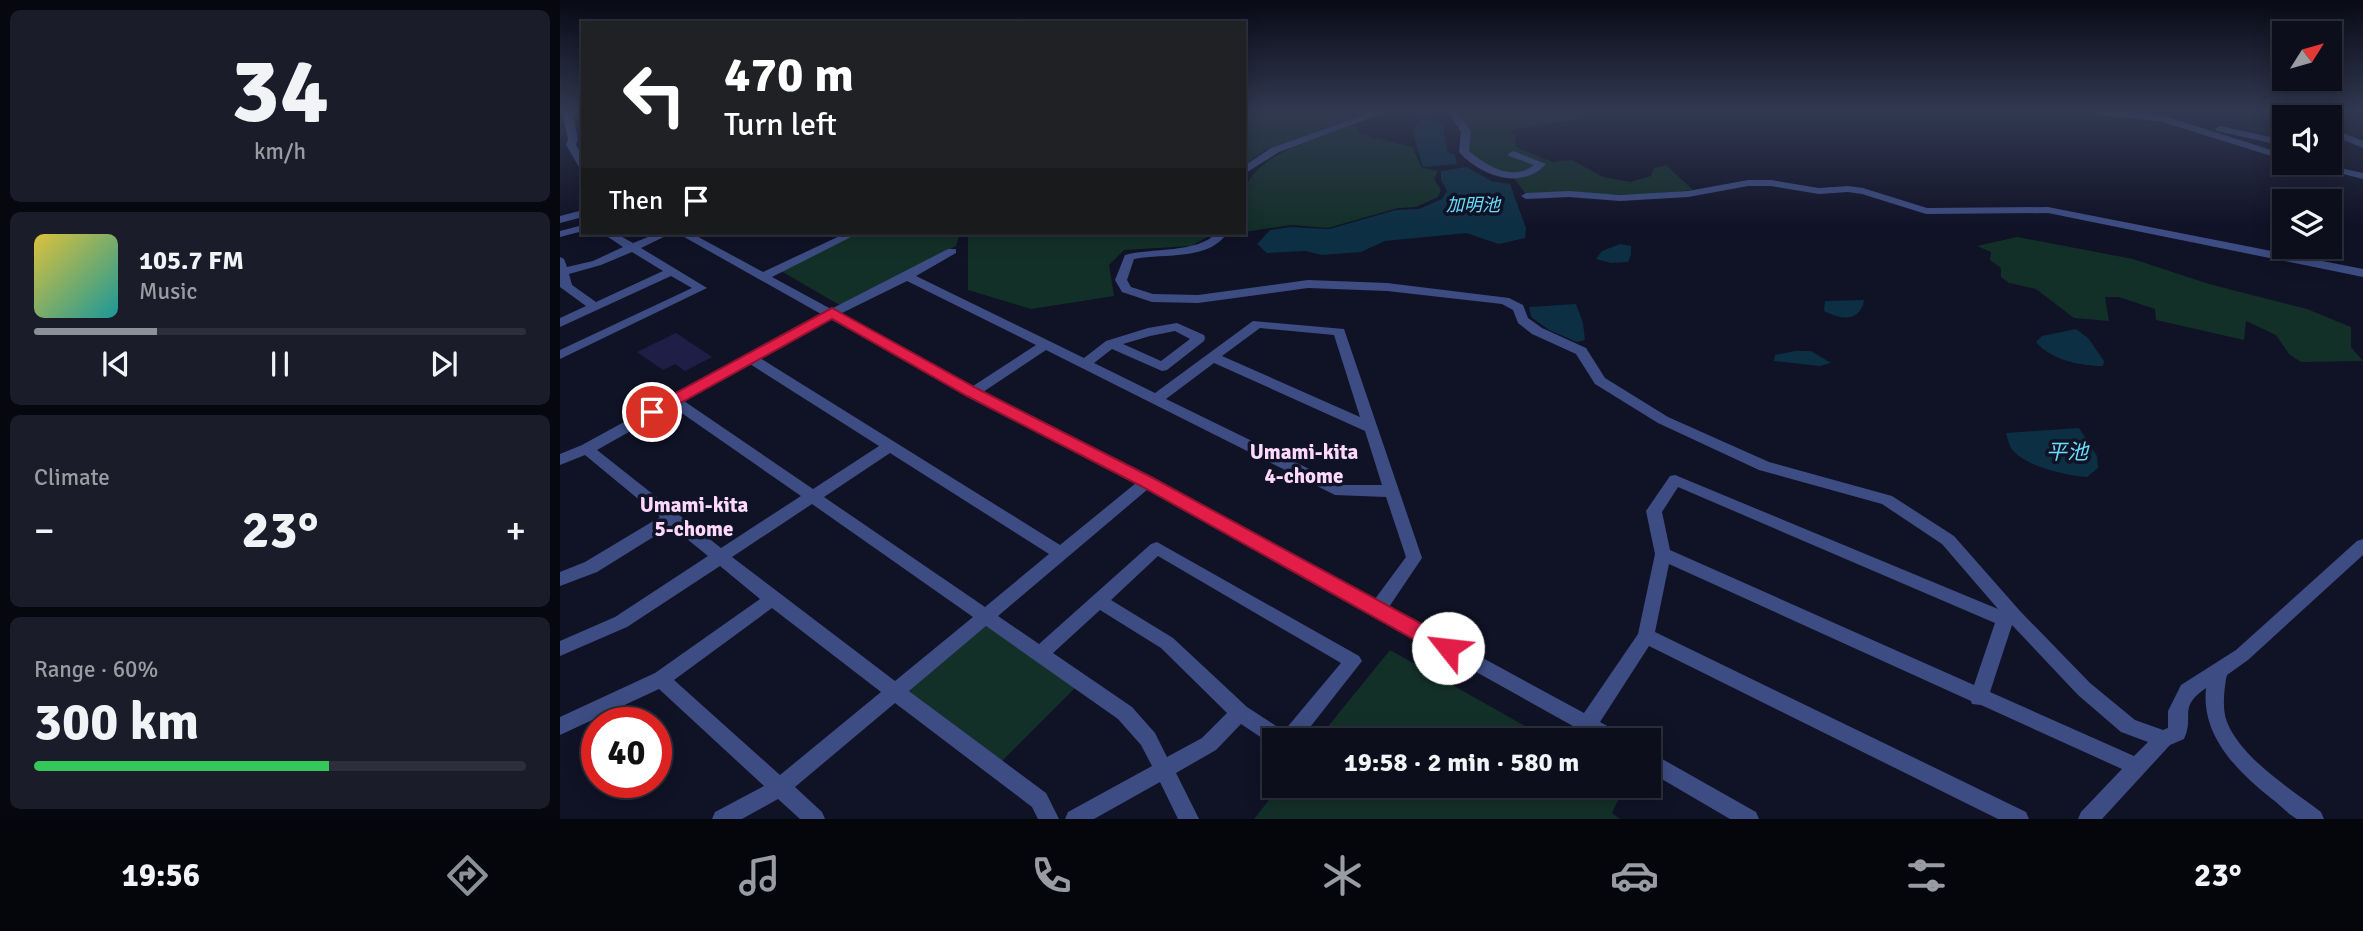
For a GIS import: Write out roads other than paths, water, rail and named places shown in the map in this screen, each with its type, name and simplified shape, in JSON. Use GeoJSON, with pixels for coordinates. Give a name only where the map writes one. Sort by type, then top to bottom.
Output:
{"type":"FeatureCollection","features":[{"type":"Feature","properties":{"kind":"street"},"geometry":{"type":"LineString","coordinates":[[567,150],[581,163]]}},
{"type":"Feature","properties":{"kind":"street"},"geometry":{"type":"LineString","coordinates":[[1246,170],[1275,150]]}},
{"type":"Feature","properties":{"kind":"street"},"geometry":{"type":"LineString","coordinates":[[1464,150],[1488,171],[1511,175],[1527,173],[1541,164],[1513,154]]}},
{"type":"Feature","properties":{"kind":"street"},"geometry":{"type":"LineString","coordinates":[[2342,171],[2363,176]]}},
{"type":"Feature","properties":{"kind":"street"},"geometry":{"type":"LineString","coordinates":[[1526,196],[1569,194],[1620,198],[1674,195],[1748,183],[1771,183],[1819,191],[1848,189],[1863,191],[1926,211],[2049,210],[2363,273]]}},
{"type":"Feature","properties":{"kind":"street"},"geometry":{"type":"LineString","coordinates":[[562,216],[581,214]]}},
{"type":"Feature","properties":{"kind":"street"},"geometry":{"type":"LineString","coordinates":[[560,234],[581,229]]}},
{"type":"Feature","properties":{"kind":"street"},"geometry":{"type":"LineString","coordinates":[[560,355],[701,288],[610,235]]}},
{"type":"Feature","properties":{"kind":"street"},"geometry":{"type":"LineString","coordinates":[[596,307],[566,287],[561,267],[597,263],[662,235]]}},
{"type":"Feature","properties":{"kind":"street"},"geometry":{"type":"LineString","coordinates":[[687,235],[973,393],[1147,482],[1595,728]]}},
{"type":"Feature","properties":{"kind":"street"},"geometry":{"type":"LineString","coordinates":[[827,235],[838,240]]}},
{"type":"Feature","properties":{"kind":"street"},"geometry":{"type":"LineString","coordinates":[[763,277],[849,235]]}},
{"type":"Feature","properties":{"kind":"street"},"geometry":{"type":"LineString","coordinates":[[1221,235],[1203,247],[1141,253],[1129,257],[1121,279],[1126,289],[1152,298],[1198,299],[1308,284],[1387,287],[1504,302],[1519,308],[1522,320],[1537,331],[1581,351],[1600,381],[1663,420],[1764,466],[1886,500],[1948,540],[2010,616],[2084,689],[2128,726],[2163,739]]}},
{"type":"Feature","properties":{"kind":"street"},"geometry":{"type":"LineString","coordinates":[[560,460],[587,449],[832,313],[952,251]]}},
{"type":"Feature","properties":{"kind":"street"},"geometry":{"type":"LineString","coordinates":[[560,323],[672,271]]}},
{"type":"Feature","properties":{"kind":"street"},"geometry":{"type":"LineString","coordinates":[[906,276],[1158,398],[1340,491],[1390,491]]}},
{"type":"Feature","properties":{"kind":"street"},"geometry":{"type":"LineString","coordinates":[[1158,398],[1257,324],[1339,332],[1414,558],[1377,610]]}},
{"type":"Feature","properties":{"kind":"street"},"geometry":{"type":"LineString","coordinates":[[1085,364],[1111,344],[1148,332],[1177,327],[1199,338],[1161,367],[1111,344]]}},
{"type":"Feature","properties":{"kind":"street"},"geometry":{"type":"LineString","coordinates":[[973,393],[1047,344]]}},
{"type":"Feature","properties":{"kind":"street"},"geometry":{"type":"LineString","coordinates":[[1213,357],[1369,427]]}},
{"type":"Feature","properties":{"kind":"street"},"geometry":{"type":"LineString","coordinates":[[750,358],[1062,554]]}},
{"type":"Feature","properties":{"kind":"street"},"geometry":{"type":"LineString","coordinates":[[673,400],[1125,713],[1148,739],[1189,819]]}},
{"type":"Feature","properties":{"kind":"street"},"geometry":{"type":"LineString","coordinates":[[560,649],[621,622],[891,445]]}},
{"type":"Feature","properties":{"kind":"street"},"geometry":{"type":"LineString","coordinates":[[587,449],[772,599],[1039,800],[1049,819]]}},
{"type":"Feature","properties":{"kind":"street"},"geometry":{"type":"LineString","coordinates":[[1588,724],[1646,636],[1663,554],[1654,511],[1675,481],[1996,616],[2010,616]]}},
{"type":"Feature","properties":{"kind":"street"},"geometry":{"type":"LineString","coordinates":[[722,819],[779,788],[1147,482]]}},
{"type":"Feature","properties":{"kind":"street"},"geometry":{"type":"LineString","coordinates":[[560,579],[591,567],[673,517]]}},
{"type":"Feature","properties":{"kind":"street"},"geometry":{"type":"LineString","coordinates":[[2088,819],[2163,739],[2177,733],[2177,711],[2187,691],[2242,655],[2363,545]]}},
{"type":"Feature","properties":{"kind":"street"},"geometry":{"type":"LineString","coordinates":[[1039,655],[1157,548],[1353,661],[1298,728]]}},
{"type":"Feature","properties":{"kind":"street"},"geometry":{"type":"LineString","coordinates":[[1663,554],[2138,767]]}},
{"type":"Feature","properties":{"kind":"street"},"geometry":{"type":"LineString","coordinates":[[560,726],[662,679],[772,599]]}},
{"type":"Feature","properties":{"kind":"street"},"geometry":{"type":"LineString","coordinates":[[1098,600],[1167,643],[1240,713],[1263,728]]}},
{"type":"Feature","properties":{"kind":"street"},"geometry":{"type":"LineString","coordinates":[[1979,698],[2010,616]]}},
{"type":"Feature","properties":{"kind":"street"},"geometry":{"type":"LineString","coordinates":[[1646,636],[2019,819]]}},
{"type":"Feature","properties":{"kind":"street"},"geometry":{"type":"LineString","coordinates":[[2218,672],[2213,700],[2220,729],[2253,771],[2314,819]]}},
{"type":"Feature","properties":{"kind":"street"},"geometry":{"type":"LineString","coordinates":[[662,679],[815,819]]}},
{"type":"Feature","properties":{"kind":"street"},"geometry":{"type":"LineString","coordinates":[[1075,819],[1209,744],[1240,713]]}},
{"type":"Feature","properties":{"kind":"street"},"geometry":{"type":"LineString","coordinates":[[1661,768],[1749,819]]}},
{"type":"Feature","properties":{"kind":"water"},"geometry":{"type":"Polygon","coordinates":[[[1418,150],[1447,150],[1455,155],[1457,164],[1423,167],[1418,150]]]}},
{"type":"Feature","properties":{"kind":"water","name":"加明池"},"geometry":{"type":"Polygon","coordinates":[[[1467,167],[1491,181],[1510,184],[1526,228],[1525,238],[1499,244],[1466,233],[1385,241],[1361,252],[1322,255],[1305,251],[1267,253],[1257,244],[1270,230],[1290,227],[1329,229],[1396,210],[1419,209],[1442,199],[1447,191],[1441,180],[1441,171],[1467,167]]]}},
{"type":"Feature","properties":{"kind":"water"},"geometry":{"type":"Polygon","coordinates":[[[1620,244],[1631,246],[1628,262],[1611,263],[1596,259],[1602,251],[1620,244]]]}},
{"type":"Feature","properties":{"kind":"water"},"geometry":{"type":"Polygon","coordinates":[[[1864,300],[1859,312],[1854,316],[1837,316],[1824,311],[1825,301],[1864,300]]]}},
{"type":"Feature","properties":{"kind":"water"},"geometry":{"type":"Polygon","coordinates":[[[1576,304],[1583,323],[1585,340],[1577,342],[1549,330],[1531,317],[1529,307],[1576,304]]]}},
{"type":"Feature","properties":{"kind":"water"},"geometry":{"type":"Polygon","coordinates":[[[2076,329],[2088,338],[2104,361],[2103,366],[2066,361],[2036,342],[2042,336],[2076,329]]]}},
{"type":"Feature","properties":{"kind":"water"},"geometry":{"type":"Polygon","coordinates":[[[1811,351],[1831,363],[1820,366],[1774,361],[1775,355],[1811,351]]]}},
{"type":"Feature","properties":{"kind":"water","name":"平池"},"geometry":{"type":"Polygon","coordinates":[[[2079,428],[2097,456],[2098,468],[2087,477],[2057,472],[2025,460],[2011,448],[2006,433],[2079,428]]]}},
{"type":"Feature","properties":{"kind":"district","name":"Umami-kita 4-chome"},"geometry":{"type":"Point","coordinates":[1304,464]}},
{"type":"Feature","properties":{"kind":"district","name":"Umami-kita 5-chome"},"geometry":{"type":"Point","coordinates":[694,517]}}]}
